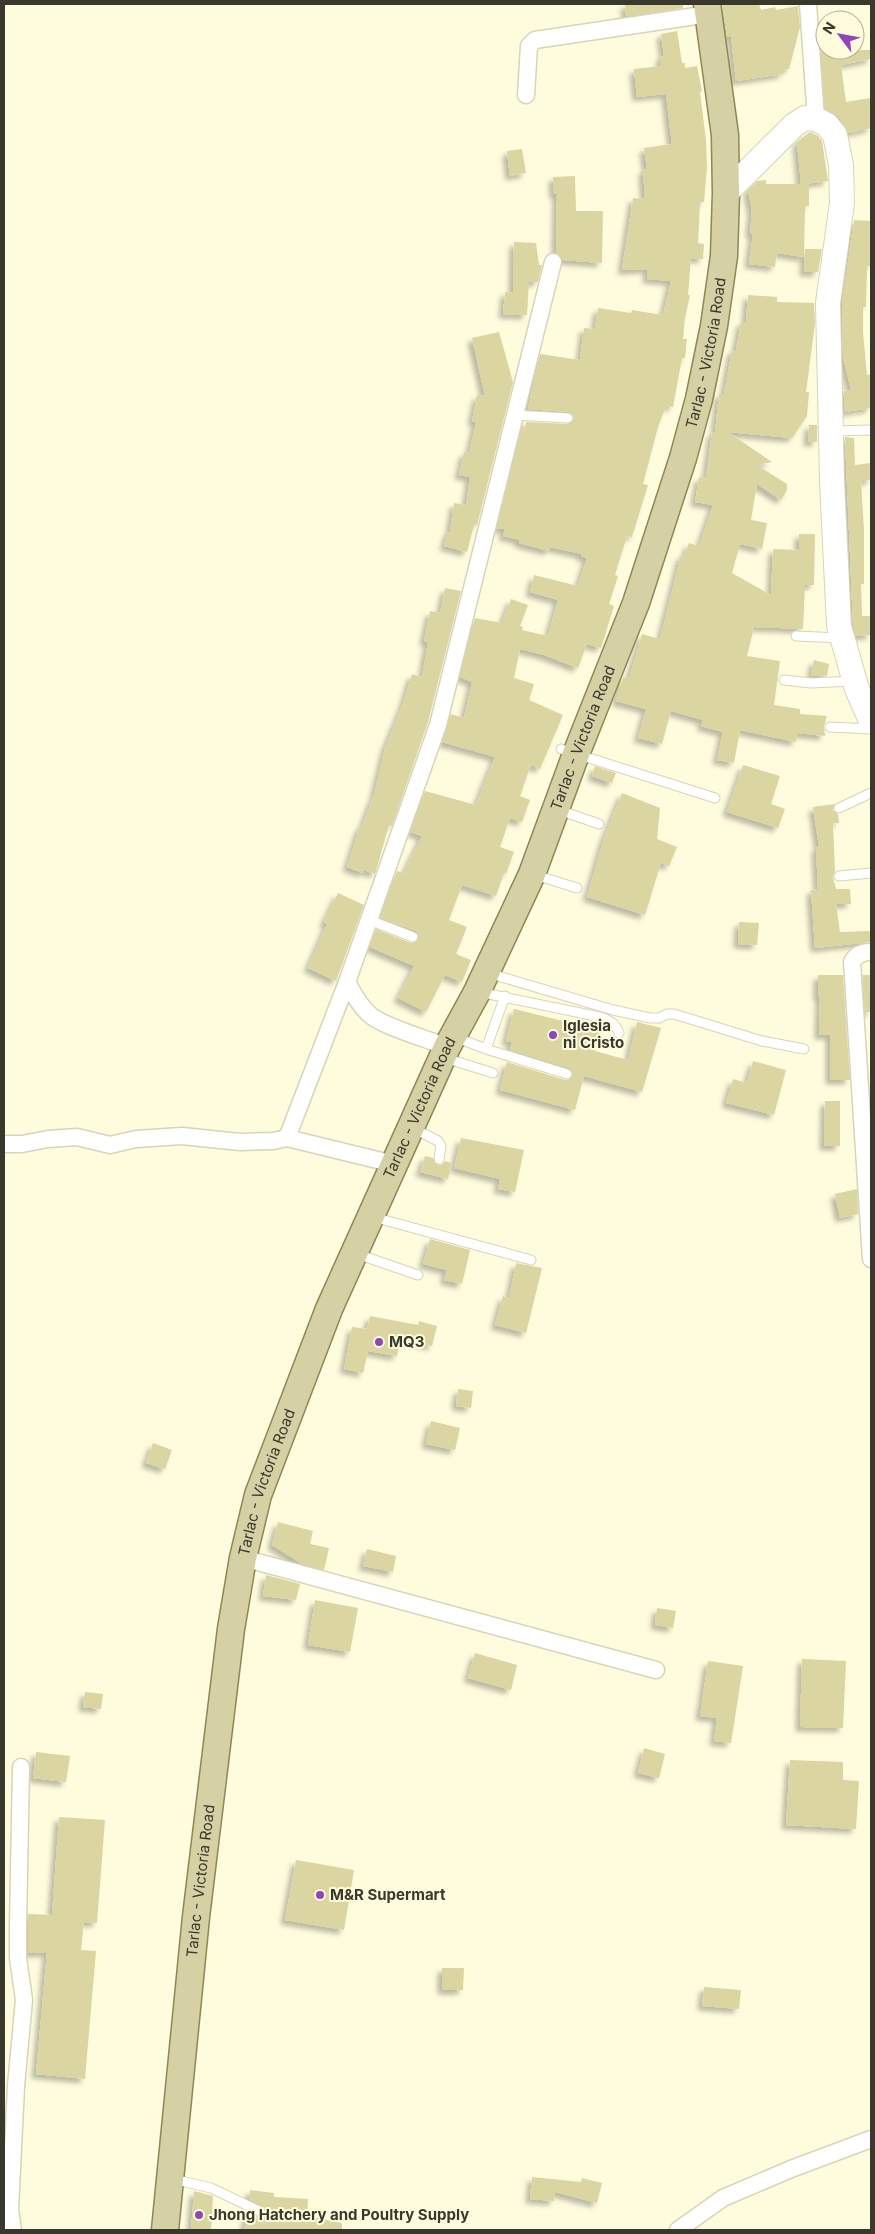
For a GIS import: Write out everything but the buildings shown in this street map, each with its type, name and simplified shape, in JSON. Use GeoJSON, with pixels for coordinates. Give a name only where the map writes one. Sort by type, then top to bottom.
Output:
{"type":"FeatureCollection","features":[{"type":"Feature","properties":{"kind":"main road","name":"Tarlac - Victoria Road"},"geometry":{"type":"LineString","coordinates":[[166,2230],[197,1908],[231,1629],[243,1558],[258,1495],[329,1309],[448,1047],[532,874],[556,809],[568,752],[636,603],[683,458],[699,399],[714,326],[724,256],[725,136],[708,9]]}},
{"type":"Feature","properties":{"kind":"street"},"geometry":{"type":"LineString","coordinates":[[808,4],[816,119]]}},
{"type":"Feature","properties":{"kind":"street"},"geometry":{"type":"LineString","coordinates":[[526,95],[528,46],[535,40],[708,9]]}},
{"type":"Feature","properties":{"kind":"street"},"geometry":{"type":"LineString","coordinates":[[726,193],[794,125],[805,118],[816,119],[826,125],[835,135],[841,165],[842,203],[828,303],[831,431],[841,638],[871,721]]}},
{"type":"Feature","properties":{"kind":"street"},"geometry":{"type":"LineString","coordinates":[[287,1138],[347,982],[438,725],[552,262]]}},
{"type":"Feature","properties":{"kind":"street"},"geometry":{"type":"LineString","coordinates":[[871,952],[864,952],[854,957],[852,962],[871,1258]]}},
{"type":"Feature","properties":{"kind":"street"},"geometry":{"type":"LineString","coordinates":[[347,982],[356,998],[370,1015],[383,1022],[448,1047]]}},
{"type":"Feature","properties":{"kind":"street"},"geometry":{"type":"LineString","coordinates":[[4,1144],[22,1144],[48,1139],[76,1137],[110,1145],[136,1139],[182,1136],[240,1142],[274,1141],[287,1138],[394,1164]]}},
{"type":"Feature","properties":{"kind":"street"},"geometry":{"type":"LineString","coordinates":[[243,1558],[656,1670]]}},
{"type":"Feature","properties":{"kind":"street"},"geometry":{"type":"LineString","coordinates":[[13,2230],[10,2210],[16,2086],[24,2000],[18,1958],[21,1767]]}},
{"type":"Feature","properties":{"kind":"street"},"geometry":{"type":"LineString","coordinates":[[678,2230],[723,2198],[791,2169],[871,2139]]}},
{"type":"Feature","properties":{"kind":"lane"},"geometry":{"type":"LineString","coordinates":[[515,415],[568,418]]}},
{"type":"Feature","properties":{"kind":"lane"},"geometry":{"type":"LineString","coordinates":[[831,431],[871,430]]}},
{"type":"Feature","properties":{"kind":"lane"},"geometry":{"type":"LineString","coordinates":[[796,636],[841,638]]}},
{"type":"Feature","properties":{"kind":"lane"},"geometry":{"type":"LineString","coordinates":[[784,680],[812,683],[855,681]]}},
{"type":"Feature","properties":{"kind":"lane"},"geometry":{"type":"LineString","coordinates":[[830,727],[871,729]]}},
{"type":"Feature","properties":{"kind":"lane"},"geometry":{"type":"LineString","coordinates":[[568,752],[715,798]]}},
{"type":"Feature","properties":{"kind":"lane"},"geometry":{"type":"LineString","coordinates":[[839,808],[871,793]]}},
{"type":"Feature","properties":{"kind":"lane"},"geometry":{"type":"LineString","coordinates":[[556,809],[599,824]]}},
{"type":"Feature","properties":{"kind":"lane"},"geometry":{"type":"LineString","coordinates":[[839,876],[871,873]]}},
{"type":"Feature","properties":{"kind":"lane"},"geometry":{"type":"LineString","coordinates":[[532,874],[578,888]]}},
{"type":"Feature","properties":{"kind":"lane"},"geometry":{"type":"LineString","coordinates":[[369,920],[413,937]]}},
{"type":"Feature","properties":{"kind":"lane"},"geometry":{"type":"LineString","coordinates":[[481,982],[505,996],[611,1020],[619,1034]]}},
{"type":"Feature","properties":{"kind":"lane"},"geometry":{"type":"LineString","coordinates":[[481,982],[650,1018],[660,1018],[667,1014],[674,1014],[762,1041],[804,1049]]}},
{"type":"Feature","properties":{"kind":"lane"},"geometry":{"type":"LineString","coordinates":[[486,1049],[505,996]]}},
{"type":"Feature","properties":{"kind":"lane"},"geometry":{"type":"LineString","coordinates":[[448,1047],[486,1049],[567,1074]]}},
{"type":"Feature","properties":{"kind":"lane"},"geometry":{"type":"LineString","coordinates":[[448,1047],[493,1073]]}},
{"type":"Feature","properties":{"kind":"lane"},"geometry":{"type":"LineString","coordinates":[[411,1127],[438,1141],[441,1146],[439,1159]]}},
{"type":"Feature","properties":{"kind":"lane"},"geometry":{"type":"LineString","coordinates":[[371,1216],[530,1260]]}},
{"type":"Feature","properties":{"kind":"lane"},"geometry":{"type":"LineString","coordinates":[[354,1253],[418,1275]]}},
{"type":"Feature","properties":{"kind":"lane"},"geometry":{"type":"LineString","coordinates":[[170,2179],[211,2188],[259,2210]]}},
{"type":"Feature","properties":{"kind":"place","name":"Iglesia ni Cristo"},"geometry":{"type":"Point","coordinates":[553,1035]}},
{"type":"Feature","properties":{"kind":"place","name":"MQ3"},"geometry":{"type":"Point","coordinates":[379,1342]}},
{"type":"Feature","properties":{"kind":"place","name":"M&R Supermart"},"geometry":{"type":"Point","coordinates":[320,1895]}},
{"type":"Feature","properties":{"kind":"place","name":"Jhong Hatchery and Poultry Supply"},"geometry":{"type":"Point","coordinates":[199,2215]}}]}
